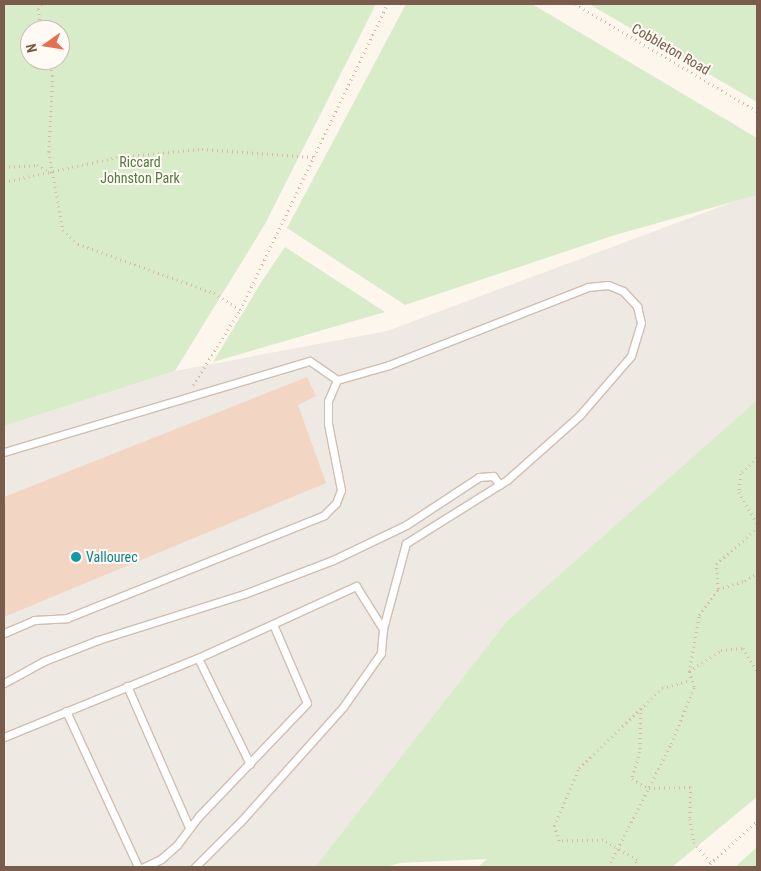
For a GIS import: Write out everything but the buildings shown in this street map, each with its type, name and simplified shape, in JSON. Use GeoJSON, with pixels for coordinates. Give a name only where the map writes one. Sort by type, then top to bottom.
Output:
{"type":"FeatureCollection","features":[{"type":"Feature","properties":{"kind":"lane"},"geometry":{"type":"LineString","coordinates":[[195,867],[240,822],[343,707],[381,653],[383,629],[406,543],[500,485],[579,416],[630,356],[641,323],[636,306],[623,290],[608,285],[588,287],[389,365],[337,380]]}},
{"type":"Feature","properties":{"kind":"lane"},"geometry":{"type":"LineString","coordinates":[[4,452],[187,395],[310,361],[337,380]]}},
{"type":"Feature","properties":{"kind":"lane"},"geometry":{"type":"LineString","coordinates":[[4,633],[34,620],[67,618],[324,514],[336,503],[341,490],[328,424],[328,401],[337,380]]}},
{"type":"Feature","properties":{"kind":"lane"},"geometry":{"type":"LineString","coordinates":[[4,683],[44,661],[98,640],[244,594],[333,560],[406,524],[479,478],[493,476],[500,485]]}},
{"type":"Feature","properties":{"kind":"lane"},"geometry":{"type":"LineString","coordinates":[[4,737],[198,658],[356,586],[383,629]]}},
{"type":"Feature","properties":{"kind":"lane"},"geometry":{"type":"LineString","coordinates":[[144,867],[161,859],[177,846],[190,827],[307,702],[273,624]]}},
{"type":"Feature","properties":{"kind":"lane"},"geometry":{"type":"LineString","coordinates":[[198,658],[250,764]]}},
{"type":"Feature","properties":{"kind":"lane"},"geometry":{"type":"LineString","coordinates":[[127,686],[190,827]]}},
{"type":"Feature","properties":{"kind":"lane"},"geometry":{"type":"LineString","coordinates":[[66,711],[138,867]]}},
{"type":"Feature","properties":{"kind":"path"},"geometry":{"type":"LineString","coordinates":[[40,20],[38,9],[41,4]]}},
{"type":"Feature","properties":{"kind":"path"},"geometry":{"type":"LineString","coordinates":[[187,395],[240,310],[387,4]]}},
{"type":"Feature","properties":{"kind":"path","name":"Cobbleton Road"},"geometry":{"type":"LineString","coordinates":[[575,4],[757,111]]}},
{"type":"Feature","properties":{"kind":"path"},"geometry":{"type":"LineString","coordinates":[[52,70],[53,76],[49,152],[63,230],[78,244],[214,293],[240,310]]}},
{"type":"Feature","properties":{"kind":"path"},"geometry":{"type":"LineString","coordinates":[[4,182],[118,156],[202,148],[314,157]]}},
{"type":"Feature","properties":{"kind":"path"},"geometry":{"type":"LineString","coordinates":[[4,167],[37,165],[52,172]]}},
{"type":"Feature","properties":{"kind":"path"},"geometry":{"type":"LineString","coordinates":[[757,458],[741,474],[739,492],[757,523]]}},
{"type":"Feature","properties":{"kind":"path"},"geometry":{"type":"LineString","coordinates":[[718,589],[716,564],[757,528]]}},
{"type":"Feature","properties":{"kind":"path"},"geometry":{"type":"LineString","coordinates":[[608,867],[649,788],[694,687],[689,672],[699,615],[718,589],[745,581],[757,573]]}},
{"type":"Feature","properties":{"kind":"path"},"geometry":{"type":"LineString","coordinates":[[689,672],[721,650],[743,648],[757,672]]}},
{"type":"Feature","properties":{"kind":"path"},"geometry":{"type":"LineString","coordinates":[[633,867],[637,860],[617,851],[603,840],[559,841],[554,826],[579,768],[662,688],[691,680]]}},
{"type":"Feature","properties":{"kind":"path"},"geometry":{"type":"LineString","coordinates":[[641,708],[640,752],[632,780],[649,788],[691,787],[690,819],[694,842],[711,863]]}},
{"type":"Feature","properties":{"kind":"path"},"geometry":{"type":"LineString","coordinates":[[706,867],[757,821]]}},
{"type":"Feature","properties":{"kind":"shaded area"},"geometry":{"type":"Polygon","coordinates":[[[757,193],[757,400],[507,621],[315,867],[4,867],[4,426],[175,371],[387,331],[757,193]]]}},
{"type":"Feature","properties":{"kind":"green space","name":"Riccard Johnston Park"},"geometry":{"type":"Polygon","coordinates":[[[4,4],[376,4],[265,224],[175,371],[4,426],[4,4]]]}},
{"type":"Feature","properties":{"kind":"green space"},"geometry":{"type":"Polygon","coordinates":[[[406,4],[532,4],[757,138],[757,195],[615,235],[405,305],[287,228],[406,4]]]}},
{"type":"Feature","properties":{"kind":"green space"},"geometry":{"type":"Polygon","coordinates":[[[589,4],[757,4],[757,102],[750,98],[589,4]]]}},
{"type":"Feature","properties":{"kind":"green space"},"geometry":{"type":"Polygon","coordinates":[[[285,247],[385,312],[213,362],[262,281],[285,247]]]}},
{"type":"Feature","properties":{"kind":"green space"},"geometry":{"type":"Polygon","coordinates":[[[757,400],[757,797],[672,867],[478,867],[487,859],[400,863],[386,867],[315,867],[507,621],[757,400]]]}},
{"type":"Feature","properties":{"kind":"green space"},"geometry":{"type":"Polygon","coordinates":[[[757,847],[757,867],[735,867],[757,847]]]}},
{"type":"Feature","properties":{"kind":"place","name":"Vallourec"},"geometry":{"type":"Point","coordinates":[76,557]}}]}
